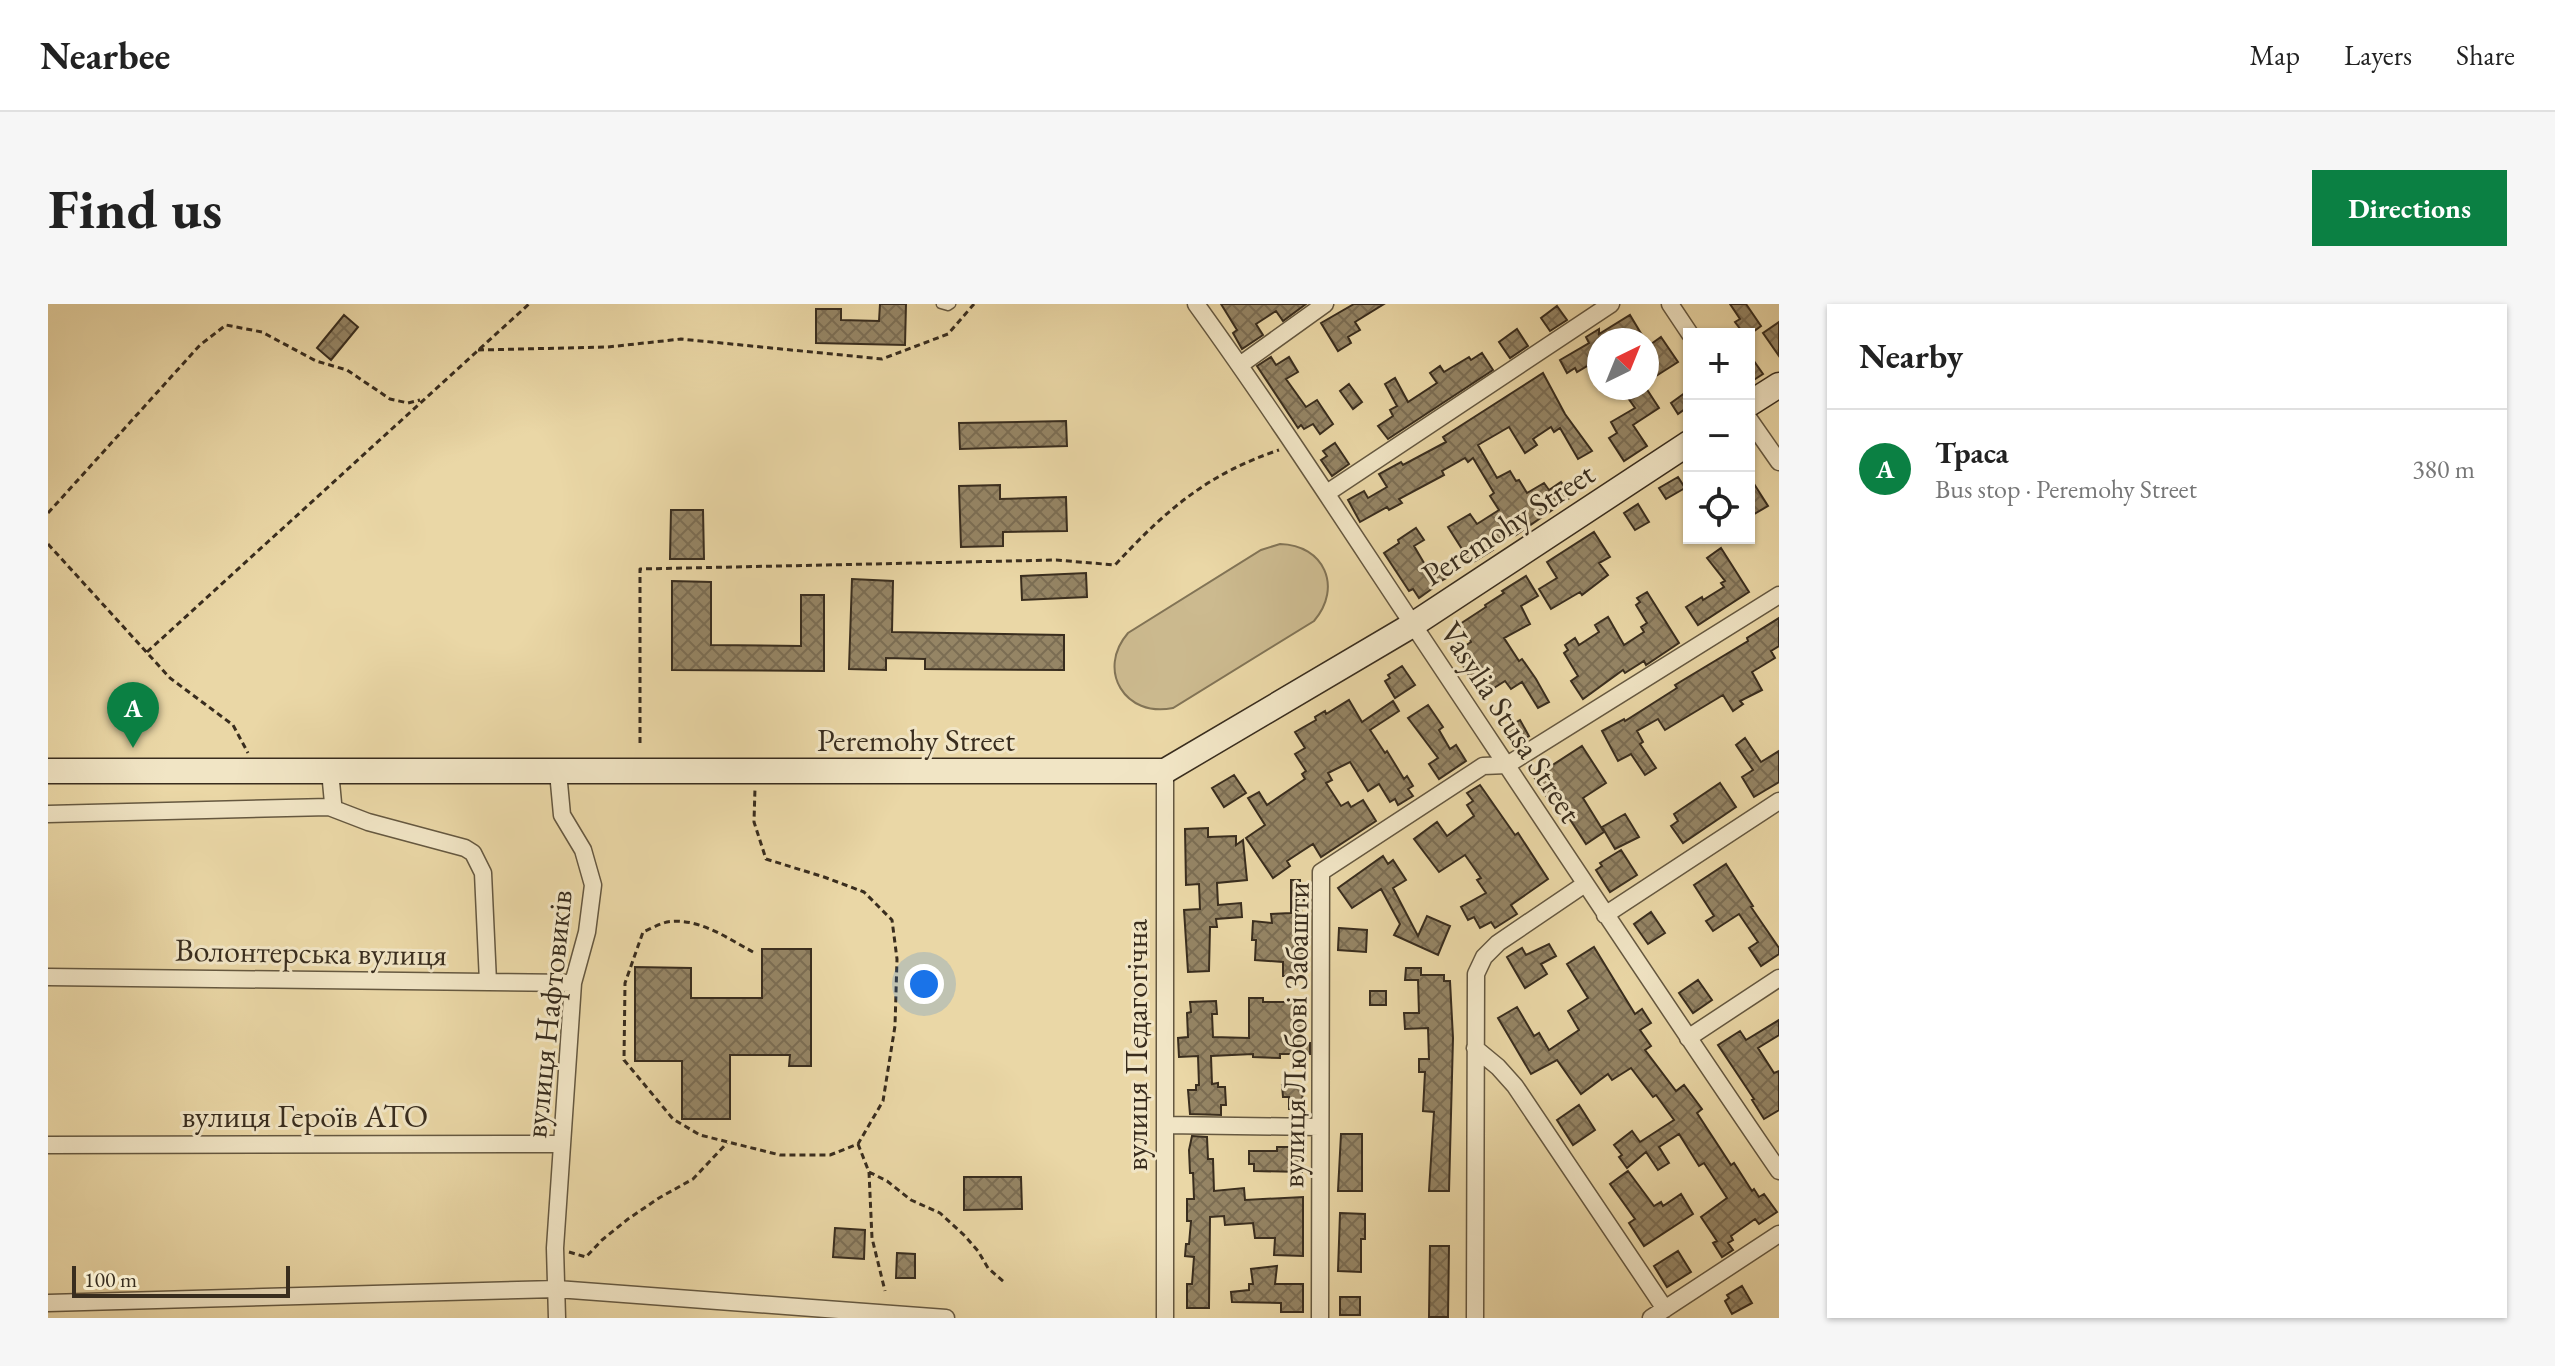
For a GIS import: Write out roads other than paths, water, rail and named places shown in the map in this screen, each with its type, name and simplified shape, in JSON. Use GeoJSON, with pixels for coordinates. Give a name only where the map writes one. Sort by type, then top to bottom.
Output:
{"type":"FeatureCollection","features":[{"type":"Feature","properties":{"kind":"street","name":"Vasylia Stusa Street"},"geometry":{"type":"LineString","coordinates":[[1196,304],[1327,493],[1605,915],[1779,1171]]}},
{"type":"Feature","properties":{"kind":"street"},"geometry":{"type":"LineString","coordinates":[[1240,365],[1325,304]]}},
{"type":"Feature","properties":{"kind":"street"},"geometry":{"type":"LineString","coordinates":[[1327,493],[1611,304]]}},
{"type":"Feature","properties":{"kind":"street"},"geometry":{"type":"LineString","coordinates":[[1670,304],[1686,328]]}},
{"type":"Feature","properties":{"kind":"street"},"geometry":{"type":"LineString","coordinates":[[1755,400],[1779,385]]}},
{"type":"Feature","properties":{"kind":"street"},"geometry":{"type":"LineString","coordinates":[[1755,428],[1779,462]]}},
{"type":"Feature","properties":{"kind":"street","name":"Peremohy Street"},"geometry":{"type":"LineString","coordinates":[[48,771],[1165,771],[1414,624],[1683,447]]}},
{"type":"Feature","properties":{"kind":"street"},"geometry":{"type":"LineString","coordinates":[[1507,765],[1779,595]]}},
{"type":"Feature","properties":{"kind":"street","name":"вулиця Любові Забашти"},"geometry":{"type":"LineString","coordinates":[[1320,1318],[1321,872],[1483,766],[1507,765]]}},
{"type":"Feature","properties":{"kind":"street"},"geometry":{"type":"LineString","coordinates":[[329,807],[333,803],[330,771]]}},
{"type":"Feature","properties":{"kind":"street","name":"вулиця Педагогічна"},"geometry":{"type":"LineString","coordinates":[[1165,771],[1165,1318]]}},
{"type":"Feature","properties":{"kind":"street","name":"вулиця Нафтовиків"},"geometry":{"type":"LineString","coordinates":[[557,1318],[555,1248],[573,983],[587,932],[593,885],[583,850],[562,815],[558,772]]}},
{"type":"Feature","properties":{"kind":"street"},"geometry":{"type":"LineString","coordinates":[[1605,915],[1779,801]]}},
{"type":"Feature","properties":{"kind":"street"},"geometry":{"type":"LineString","coordinates":[[48,814],[329,807],[368,822],[465,848],[473,853],[483,873],[488,982]]}},
{"type":"Feature","properties":{"kind":"street"},"geometry":{"type":"LineString","coordinates":[[1475,1318],[1476,974],[1484,957],[1498,943],[1585,884]]}},
{"type":"Feature","properties":{"kind":"street","name":"Волонтерська вулиця"},"geometry":{"type":"LineString","coordinates":[[48,977],[573,983]]}},
{"type":"Feature","properties":{"kind":"street"},"geometry":{"type":"LineString","coordinates":[[1688,1038],[1779,978]]}},
{"type":"Feature","properties":{"kind":"street"},"geometry":{"type":"LineString","coordinates":[[1475,1048],[1515,1086],[1658,1314],[1779,1234]]}},
{"type":"Feature","properties":{"kind":"street"},"geometry":{"type":"LineString","coordinates":[[1165,1125],[1319,1127]]}},
{"type":"Feature","properties":{"kind":"street","name":"вулиця Героїв АТО"},"geometry":{"type":"LineString","coordinates":[[48,1145],[562,1144]]}},
{"type":"Feature","properties":{"kind":"street"},"geometry":{"type":"LineString","coordinates":[[48,1303],[557,1289],[946,1318]]}},
{"type":"Feature","properties":{"kind":"lane"},"geometry":{"type":"LineString","coordinates":[[941,304],[951,304]]}},
{"type":"Feature","properties":{"kind":"place","name":"Траса"},"geometry":{"type":"Point","coordinates":[133,748]}}]}
